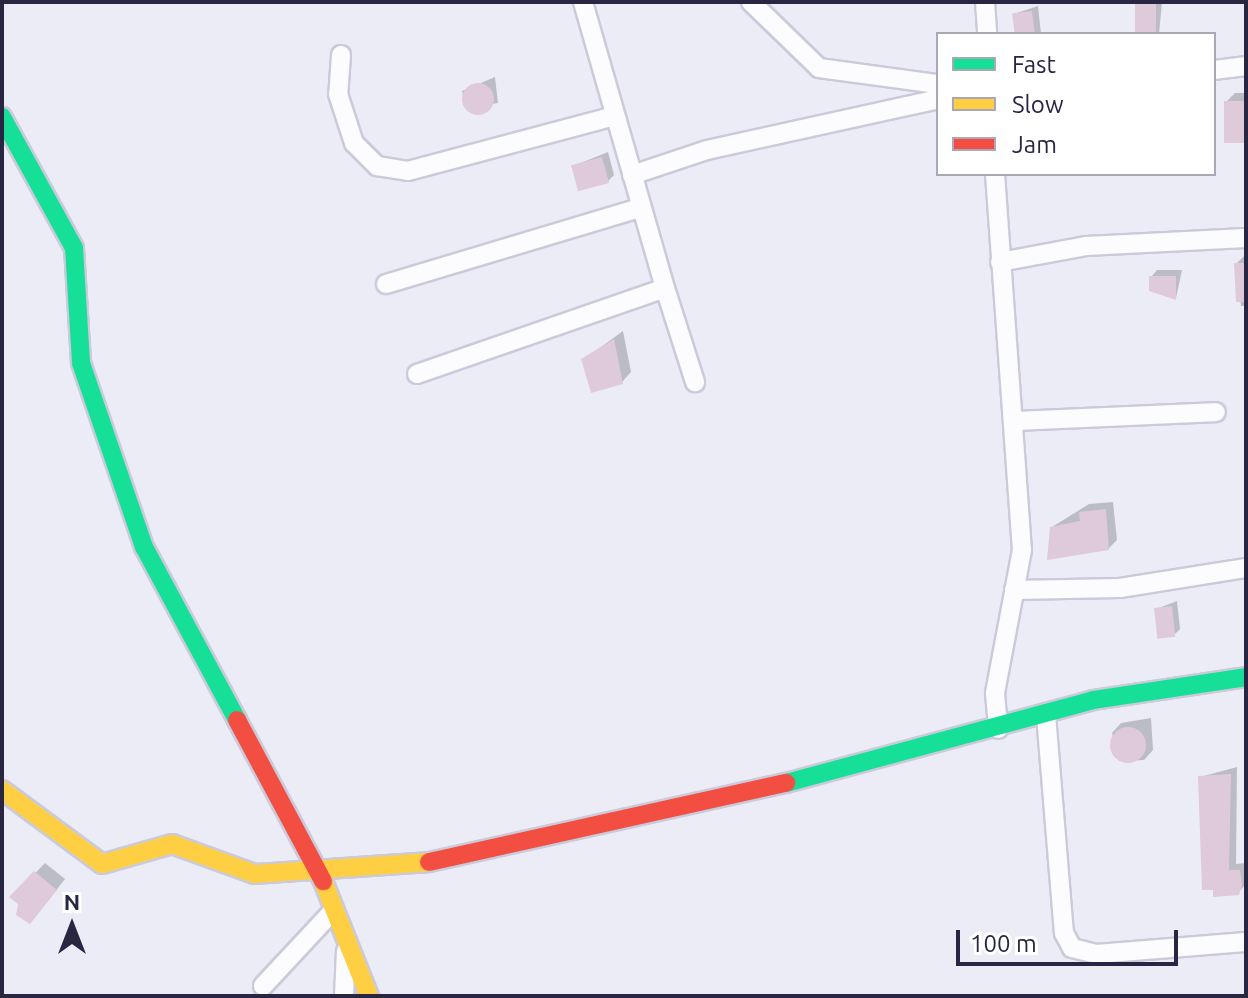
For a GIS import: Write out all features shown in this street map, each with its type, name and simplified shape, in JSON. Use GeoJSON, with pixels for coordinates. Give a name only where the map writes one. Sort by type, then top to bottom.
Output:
{"type":"FeatureCollection","features":[{"type":"Feature","properties":{"kind":"street"},"geometry":{"type":"LineString","coordinates":[[583,2],[639,208],[695,382]]}},
{"type":"Feature","properties":{"kind":"street"},"geometry":{"type":"LineString","coordinates":[[751,2],[819,68],[936,84]]}},
{"type":"Feature","properties":{"kind":"street"},"geometry":{"type":"LineString","coordinates":[[985,2],[987,32]]}},
{"type":"Feature","properties":{"kind":"street"},"geometry":{"type":"LineString","coordinates":[[341,55],[342,106],[354,143],[377,166],[408,171],[615,116]]}},
{"type":"Feature","properties":{"kind":"street"},"geometry":{"type":"LineString","coordinates":[[1216,70],[1246,66]]}},
{"type":"Feature","properties":{"kind":"street"},"geometry":{"type":"LineString","coordinates":[[632,175],[707,150],[936,99]]}},
{"type":"Feature","properties":{"kind":"street"},"geometry":{"type":"LineString","coordinates":[[2,117],[74,248],[81,363],[144,547],[315,873],[369,996]]}},
{"type":"Feature","properties":{"kind":"street"},"geometry":{"type":"LineString","coordinates":[[995,176],[1022,550],[995,693],[998,729]]}},
{"type":"Feature","properties":{"kind":"street"},"geometry":{"type":"LineString","coordinates":[[386,284],[639,208]]}},
{"type":"Feature","properties":{"kind":"street"},"geometry":{"type":"LineString","coordinates":[[1000,262],[1086,246],[1246,238]]}},
{"type":"Feature","properties":{"kind":"street"},"geometry":{"type":"LineString","coordinates":[[417,374],[665,288]]}},
{"type":"Feature","properties":{"kind":"street"},"geometry":{"type":"LineString","coordinates":[[1013,421],[1216,412]]}},
{"type":"Feature","properties":{"kind":"street"},"geometry":{"type":"LineString","coordinates":[[1014,590],[1120,588],[1246,568]]}},
{"type":"Feature","properties":{"kind":"street"},"geometry":{"type":"LineString","coordinates":[[2,790],[102,864],[182,844],[255,874],[315,873],[428,862],[684,811],[998,729],[1093,700],[1246,677]]}},
{"type":"Feature","properties":{"kind":"street"},"geometry":{"type":"LineString","coordinates":[[1046,715],[1064,933],[1072,948],[1096,954],[1246,942]]}},
{"type":"Feature","properties":{"kind":"street"},"geometry":{"type":"LineString","coordinates":[[263,986],[333,911]]}},
{"type":"Feature","properties":{"kind":"street"},"geometry":{"type":"LineString","coordinates":[[344,996],[346,944]]}},
{"type":"Feature","properties":{"kind":"building"},"geometry":{"type":"Polygon","coordinates":[[[1135,2],[1156,2],[1156,32],[1135,32],[1135,2]]]}},
{"type":"Feature","properties":{"kind":"building"},"geometry":{"type":"Polygon","coordinates":[[[1032,11],[1035,32],[1014,32],[1012,13],[1032,11]]]}},
{"type":"Feature","properties":{"kind":"building"},"geometry":{"type":"Polygon","coordinates":[[[478,83],[489,88],[494,99],[489,110],[478,115],[467,110],[462,99],[467,88],[478,83]]]}},
{"type":"Feature","properties":{"kind":"building"},"geometry":{"type":"Polygon","coordinates":[[[1224,101],[1246,101],[1246,143],[1224,143],[1224,101]]]}},
{"type":"Feature","properties":{"kind":"building"},"geometry":{"type":"Polygon","coordinates":[[[602,157],[609,183],[578,191],[571,165],[602,157]]]}},
{"type":"Feature","properties":{"kind":"building"},"geometry":{"type":"Polygon","coordinates":[[[1234,263],[1246,263],[1246,302],[1236,302],[1234,263]]]}},
{"type":"Feature","properties":{"kind":"building"},"geometry":{"type":"Polygon","coordinates":[[[1149,276],[1176,276],[1176,300],[1149,291],[1149,276]]]}},
{"type":"Feature","properties":{"kind":"building"},"geometry":{"type":"Polygon","coordinates":[[[614,339],[623,384],[591,393],[581,359],[614,339]]]}},
{"type":"Feature","properties":{"kind":"building"},"geometry":{"type":"Polygon","coordinates":[[[1106,509],[1109,550],[1047,560],[1050,527],[1080,521],[1079,512],[1106,509]]]}},
{"type":"Feature","properties":{"kind":"building"},"geometry":{"type":"Polygon","coordinates":[[[1172,606],[1175,637],[1157,639],[1154,608],[1172,606]]]}},
{"type":"Feature","properties":{"kind":"building"},"geometry":{"type":"Polygon","coordinates":[[[1128,727],[1141,732],[1146,745],[1141,758],[1128,763],[1115,758],[1110,745],[1115,732],[1128,727]]]}},
{"type":"Feature","properties":{"kind":"building"},"geometry":{"type":"Polygon","coordinates":[[[1231,774],[1229,870],[1240,870],[1242,885],[1239,895],[1213,897],[1213,890],[1202,890],[1198,776],[1231,774]]]}},
{"type":"Feature","properties":{"kind":"building"},"geometry":{"type":"Polygon","coordinates":[[[34,871],[57,890],[30,924],[16,915],[18,904],[9,897],[34,871]]]}},
{"type":"Feature","properties":{"kind":"traffic: fast"},"geometry":{"type":"LineString","coordinates":[[2,117],[74,248],[81,363],[144,547],[237,720]]}},
{"type":"Feature","properties":{"kind":"traffic: fast"},"geometry":{"type":"LineString","coordinates":[[786,783],[1093,700],[1246,677]]}},
{"type":"Feature","properties":{"kind":"traffic: slow"},"geometry":{"type":"LineString","coordinates":[[2,790],[102,864],[172,844],[255,874],[429,862]]}},
{"type":"Feature","properties":{"kind":"traffic: slow"},"geometry":{"type":"LineString","coordinates":[[323,881],[369,996]]}},
{"type":"Feature","properties":{"kind":"traffic: jam"},"geometry":{"type":"LineString","coordinates":[[237,720],[323,881]]}},
{"type":"Feature","properties":{"kind":"traffic: jam"},"geometry":{"type":"LineString","coordinates":[[429,862],[786,783]]}}]}
